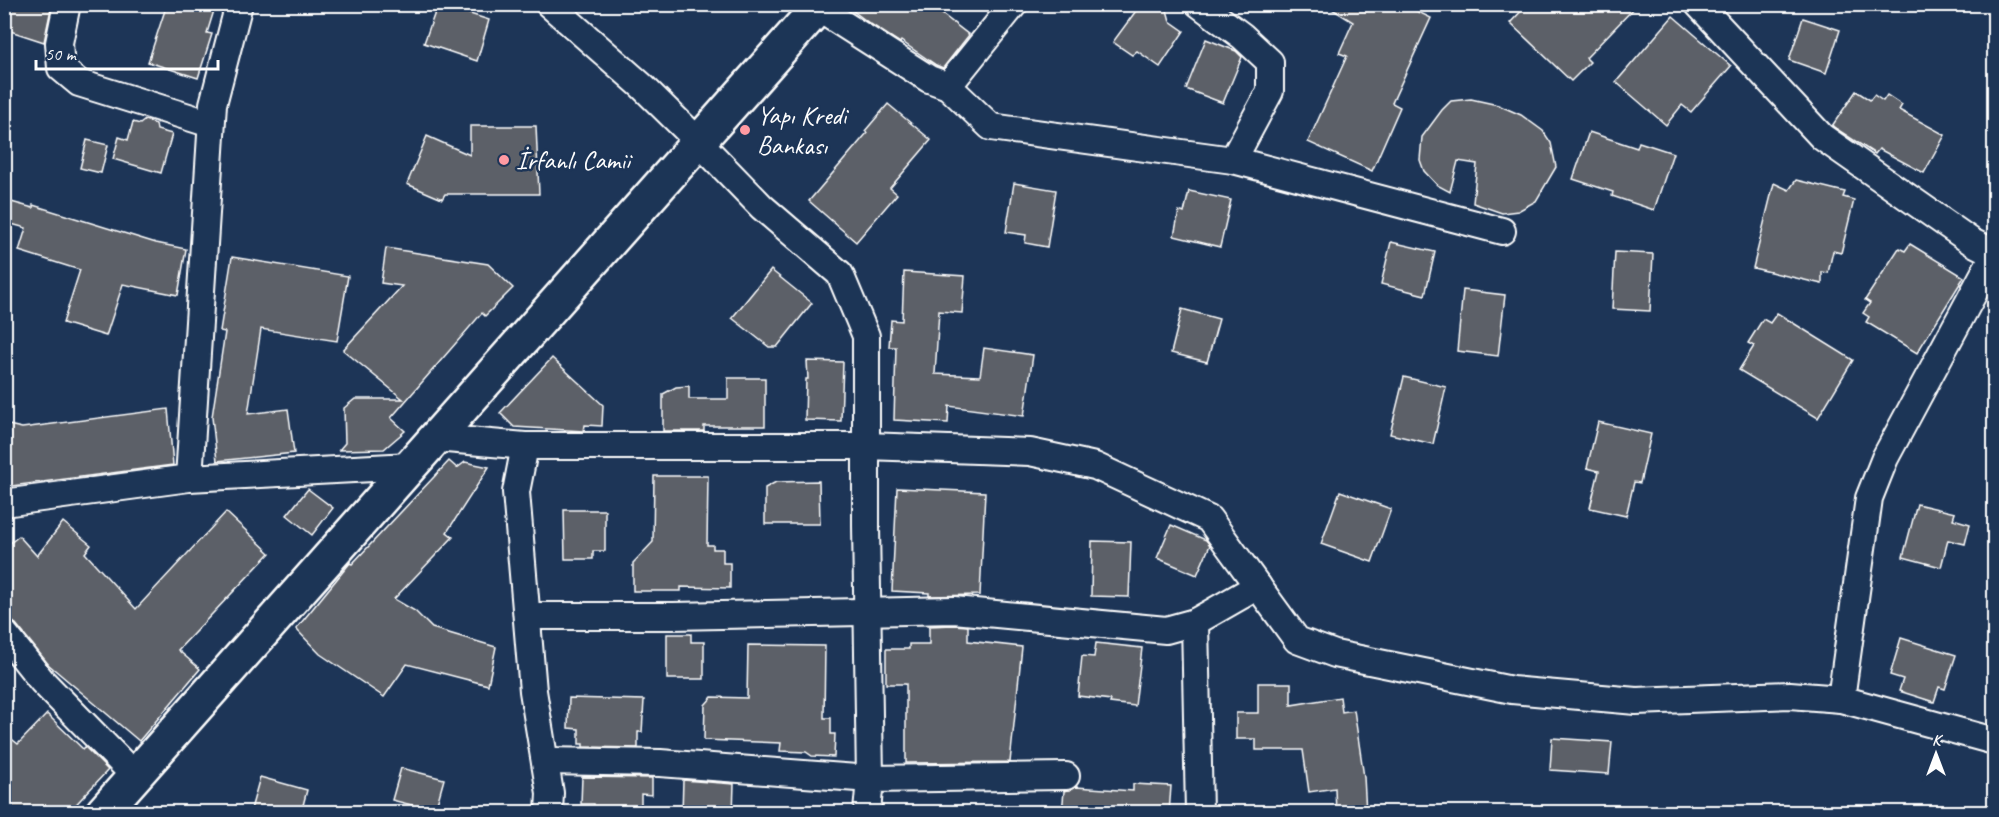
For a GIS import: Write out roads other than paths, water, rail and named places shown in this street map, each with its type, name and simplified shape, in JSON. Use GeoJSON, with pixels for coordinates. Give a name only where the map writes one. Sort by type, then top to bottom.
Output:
{"type":"FeatureCollection","features":[{"type":"Feature","properties":{"kind":"main road"},"geometry":{"type":"LineString","coordinates":[[103,813],[820,6]]}},
{"type":"Feature","properties":{"kind":"street"},"geometry":{"type":"LineString","coordinates":[[67,4],[59,43],[61,68],[79,83],[212,124]]}},
{"type":"Feature","properties":{"kind":"street"},"geometry":{"type":"LineString","coordinates":[[189,478],[213,104],[238,4]]}},
{"type":"Feature","properties":{"kind":"street"},"geometry":{"type":"LineString","coordinates":[[549,4],[642,86],[762,207],[840,274],[866,336],[870,778],[867,813]]}},
{"type":"Feature","properties":{"kind":"street"},"geometry":{"type":"LineString","coordinates":[[948,86],[1014,4]]}},
{"type":"Feature","properties":{"kind":"street"},"geometry":{"type":"LineString","coordinates":[[1199,4],[1242,36],[1270,62],[1270,91],[1233,160]]}},
{"type":"Feature","properties":{"kind":"street"},"geometry":{"type":"LineString","coordinates":[[1698,4],[1822,137],[1972,242],[1995,254],[1885,458],[1869,498],[1841,699]]}},
{"type":"Feature","properties":{"kind":"street"},"geometry":{"type":"LineString","coordinates":[[820,6],[929,79],[948,86],[991,127],[1233,160],[1502,231]]}},
{"type":"Feature","properties":{"kind":"street"},"geometry":{"type":"LineString","coordinates":[[435,438],[525,446],[866,446],[1030,452],[1095,466],[1209,519],[1298,640],[1335,654],[1501,688],[1636,701],[1790,695],[1841,699],[1995,741]]}},
{"type":"Feature","properties":{"kind":"street"},"geometry":{"type":"LineString","coordinates":[[525,446],[516,492],[533,691],[550,793],[549,813]]}},
{"type":"Feature","properties":{"kind":"street"},"geometry":{"type":"LineString","coordinates":[[4,503],[189,478],[410,466]]}},
{"type":"Feature","properties":{"kind":"street"},"geometry":{"type":"LineString","coordinates":[[526,616],[672,616],[954,610],[1166,630],[1194,622],[1258,586]]}},
{"type":"Feature","properties":{"kind":"street"},"geometry":{"type":"LineString","coordinates":[[1194,622],[1199,813]]}},
{"type":"Feature","properties":{"kind":"street"},"geometry":{"type":"LineString","coordinates":[[4,633],[42,681],[135,776]]}},
{"type":"Feature","properties":{"kind":"street"},"geometry":{"type":"LineString","coordinates":[[545,761],[660,763],[870,778],[1066,777]]}},
{"type":"Feature","properties":{"kind":"place","name":"Yapı Kredi Bankası"},"geometry":{"type":"Point","coordinates":[745,130]}},
{"type":"Feature","properties":{"kind":"place","name":"İrfanlı Camii"},"geometry":{"type":"Point","coordinates":[504,160]}}]}
